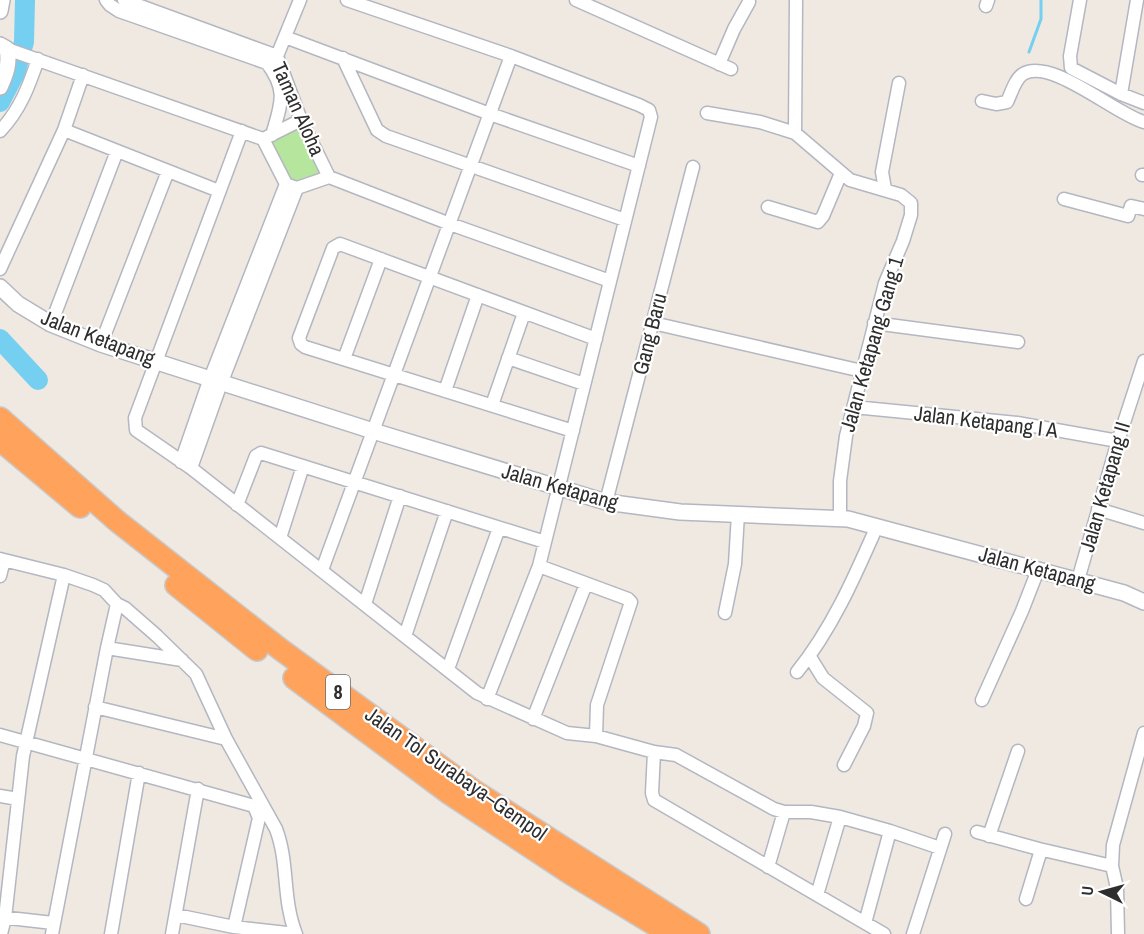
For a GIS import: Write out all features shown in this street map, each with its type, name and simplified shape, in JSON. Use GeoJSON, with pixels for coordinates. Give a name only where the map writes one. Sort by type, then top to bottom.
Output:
{"type":"FeatureCollection","features":[{"type":"Feature","properties":{"kind":"highway","name":"Jalan Tol Surabaya–Gempol"},"geometry":{"type":"LineString","coordinates":[[0,418],[117,521],[279,649],[473,790],[699,934]]}},
{"type":"Feature","properties":{"kind":"highway","name":"Jalan Tol Surabaya–Gempol"},"geometry":{"type":"LineString","coordinates":[[0,441],[218,620],[450,794],[571,874],[670,934]]}},
{"type":"Feature","properties":{"kind":"street"},"geometry":{"type":"LineString","coordinates":[[0,11],[2,0]]}},
{"type":"Feature","properties":{"kind":"street","name":"Taman Aloha"},"geometry":{"type":"LineString","coordinates":[[7,48],[242,131],[268,137],[282,97],[274,73],[267,63],[119,11],[106,0]]}},
{"type":"Feature","properties":{"kind":"street","name":"Taman Aloha"},"geometry":{"type":"LineString","coordinates":[[124,0],[278,56],[301,120],[328,177]]}},
{"type":"Feature","properties":{"kind":"street"},"geometry":{"type":"LineString","coordinates":[[278,56],[300,0]]}},
{"type":"Feature","properties":{"kind":"street"},"geometry":{"type":"LineString","coordinates":[[347,0],[511,57],[649,111],[651,117],[539,566],[487,699]]}},
{"type":"Feature","properties":{"kind":"street"},"geometry":{"type":"LineString","coordinates":[[576,0],[597,4],[725,66],[734,28],[749,2]]}},
{"type":"Feature","properties":{"kind":"street"},"geometry":{"type":"LineString","coordinates":[[707,112],[760,122],[795,133],[796,0]]}},
{"type":"Feature","properties":{"kind":"street"},"geometry":{"type":"LineString","coordinates":[[1080,0],[1070,56],[1071,68],[1121,94],[1144,103]]}},
{"type":"Feature","properties":{"kind":"street"},"geometry":{"type":"LineString","coordinates":[[1121,94],[1137,0]]}},
{"type":"Feature","properties":{"kind":"street"},"geometry":{"type":"LineString","coordinates":[[285,37],[490,114],[639,166]]}},
{"type":"Feature","properties":{"kind":"street"},"geometry":{"type":"LineString","coordinates":[[0,87],[7,70],[9,57],[7,48]]}},
{"type":"Feature","properties":{"kind":"street"},"geometry":{"type":"LineString","coordinates":[[322,570],[511,57]]}},
{"type":"Feature","properties":{"kind":"street"},"geometry":{"type":"LineString","coordinates":[[0,131],[13,118],[26,92],[35,58]]}},
{"type":"Feature","properties":{"kind":"street"},"geometry":{"type":"LineString","coordinates":[[343,58],[377,130],[386,136],[625,220]]}},
{"type":"Feature","properties":{"kind":"street"},"geometry":{"type":"LineString","coordinates":[[982,101],[996,104],[1007,102],[1019,78],[1024,74],[1037,71],[1091,92],[1115,109],[1144,122]]}},
{"type":"Feature","properties":{"kind":"street"},"geometry":{"type":"LineString","coordinates":[[0,269],[64,130],[83,75]]}},
{"type":"Feature","properties":{"kind":"street"},"geometry":{"type":"LineString","coordinates":[[885,189],[882,172],[899,83]]}},
{"type":"Feature","properties":{"kind":"street"},"geometry":{"type":"LineString","coordinates":[[186,465],[216,380],[291,186],[268,137],[301,120]]}},
{"type":"Feature","properties":{"kind":"street"},"geometry":{"type":"LineString","coordinates":[[64,130],[219,190]]}},
{"type":"Feature","properties":{"kind":"street"},"geometry":{"type":"LineString","coordinates":[[242,131],[135,418],[136,430],[186,465],[487,699],[567,734],[596,736],[654,752],[676,755],[774,809],[840,817],[940,848]]}},
{"type":"Feature","properties":{"kind":"street","name":"Jalan Ketapang Gang 1"},"geometry":{"type":"LineString","coordinates":[[795,133],[850,180],[885,189],[907,198],[911,203],[903,241],[885,283],[874,323],[842,458],[840,518]]}},
{"type":"Feature","properties":{"kind":"street"},"geometry":{"type":"LineString","coordinates":[[51,324],[117,151]]}},
{"type":"Feature","properties":{"kind":"street","name":"Gang Baru"},"geometry":{"type":"LineString","coordinates":[[606,502],[693,167]]}},
{"type":"Feature","properties":{"kind":"street"},"geometry":{"type":"LineString","coordinates":[[101,344],[168,171]]}},
{"type":"Feature","properties":{"kind":"street"},"geometry":{"type":"LineString","coordinates":[[768,207],[818,222],[823,216],[841,173]]}},
{"type":"Feature","properties":{"kind":"street"},"geometry":{"type":"LineString","coordinates":[[291,186],[328,177],[450,224],[610,281]]}},
{"type":"Feature","properties":{"kind":"street"},"geometry":{"type":"LineString","coordinates":[[1064,199],[1128,216],[1131,206],[1144,209]]}},
{"type":"Feature","properties":{"kind":"street"},"geometry":{"type":"LineString","coordinates":[[573,430],[305,347],[300,344],[299,338],[335,246],[343,244],[596,339]]}},
{"type":"Feature","properties":{"kind":"street"},"geometry":{"type":"LineString","coordinates":[[344,359],[381,258]]}},
{"type":"Feature","properties":{"kind":"street","name":"Jalan Ketapang"},"geometry":{"type":"LineString","coordinates":[[0,287],[18,304],[51,324],[101,344],[373,431],[606,502],[680,512],[840,518],[1078,580],[1125,593],[1144,602]]}},
{"type":"Feature","properties":{"kind":"street"},"geometry":{"type":"LineString","coordinates":[[445,391],[478,295]]}},
{"type":"Feature","properties":{"kind":"street"},"geometry":{"type":"LineString","coordinates":[[492,405],[524,313]]}},
{"type":"Feature","properties":{"kind":"street"},"geometry":{"type":"LineString","coordinates":[[653,322],[862,371]]}},
{"type":"Feature","properties":{"kind":"street"},"geometry":{"type":"LineString","coordinates":[[874,323],[1018,342]]}},
{"type":"Feature","properties":{"kind":"street"},"geometry":{"type":"LineString","coordinates":[[508,358],[584,384]]}},
{"type":"Feature","properties":{"kind":"street","name":"Jalan Ketapang II"},"geometry":{"type":"LineString","coordinates":[[1078,580],[1118,441],[1138,393],[1144,361]]}},
{"type":"Feature","properties":{"kind":"street","name":"Jalan Ketapang I A"},"geometry":{"type":"LineString","coordinates":[[854,407],[1017,423],[1118,441]]}},
{"type":"Feature","properties":{"kind":"street"},"geometry":{"type":"LineString","coordinates":[[237,505],[259,453],[545,542]]}},
{"type":"Feature","properties":{"kind":"street"},"geometry":{"type":"LineString","coordinates":[[280,538],[303,466]]}},
{"type":"Feature","properties":{"kind":"street"},"geometry":{"type":"LineString","coordinates":[[365,604],[400,496]]}},
{"type":"Feature","properties":{"kind":"street"},"geometry":{"type":"LineString","coordinates":[[1098,509],[1144,523]]}},
{"type":"Feature","properties":{"kind":"street"},"geometry":{"type":"LineString","coordinates":[[405,636],[447,511]]}},
{"type":"Feature","properties":{"kind":"street"},"geometry":{"type":"LineString","coordinates":[[725,613],[735,564],[738,514]]}},
{"type":"Feature","properties":{"kind":"street"},"geometry":{"type":"LineString","coordinates":[[797,672],[810,657],[839,607],[877,526]]}},
{"type":"Feature","properties":{"kind":"street"},"geometry":{"type":"LineString","coordinates":[[448,669],[499,528]]}},
{"type":"Feature","properties":{"kind":"street"},"geometry":{"type":"LineString","coordinates":[[0,576],[2,560],[64,575],[104,590],[196,674],[258,805],[281,844],[289,916],[296,934],[234,927],[176,915]]}},
{"type":"Feature","properties":{"kind":"street"},"geometry":{"type":"LineString","coordinates":[[539,566],[631,602],[597,705],[596,736]]}},
{"type":"Feature","properties":{"kind":"street"},"geometry":{"type":"LineString","coordinates":[[981,700],[1022,612],[1038,570]]}},
{"type":"Feature","properties":{"kind":"street"},"geometry":{"type":"LineString","coordinates":[[1,934],[26,741],[64,575]]}},
{"type":"Feature","properties":{"kind":"street"},"geometry":{"type":"LineString","coordinates":[[533,719],[586,584]]}},
{"type":"Feature","properties":{"kind":"street"},"geometry":{"type":"LineString","coordinates":[[3,917],[53,928],[117,604]]}},
{"type":"Feature","properties":{"kind":"street"},"geometry":{"type":"LineString","coordinates":[[107,648],[182,660]]}},
{"type":"Feature","properties":{"kind":"street"},"geometry":{"type":"LineString","coordinates":[[810,657],[823,678],[867,713],[864,726],[844,765]]}},
{"type":"Feature","properties":{"kind":"street"},"geometry":{"type":"LineString","coordinates":[[95,707],[226,739]]}},
{"type":"Feature","properties":{"kind":"street"},"geometry":{"type":"LineString","coordinates":[[1118,934],[1117,888],[1112,867],[1113,845],[1144,733]]}},
{"type":"Feature","properties":{"kind":"street"},"geometry":{"type":"LineString","coordinates":[[0,735],[258,805]]}},
{"type":"Feature","properties":{"kind":"street"},"geometry":{"type":"LineString","coordinates":[[989,836],[1018,751]]}},
{"type":"Feature","properties":{"kind":"street"},"geometry":{"type":"LineString","coordinates":[[654,752],[652,794],[654,800],[884,934]]}},
{"type":"Feature","properties":{"kind":"street"},"geometry":{"type":"LineString","coordinates":[[111,934],[140,772]]}},
{"type":"Feature","properties":{"kind":"street"},"geometry":{"type":"LineString","coordinates":[[172,934],[198,789]]}},
{"type":"Feature","properties":{"kind":"street"},"geometry":{"type":"LineString","coordinates":[[0,796],[18,799]]}},
{"type":"Feature","properties":{"kind":"street"},"geometry":{"type":"LineString","coordinates":[[234,927],[259,818],[258,805]]}},
{"type":"Feature","properties":{"kind":"street"},"geometry":{"type":"LineString","coordinates":[[768,867],[784,812]]}},
{"type":"Feature","properties":{"kind":"street"},"geometry":{"type":"LineString","coordinates":[[818,896],[840,817]]}},
{"type":"Feature","properties":{"kind":"street"},"geometry":{"type":"LineString","coordinates":[[865,923],[890,831]]}},
{"type":"Feature","properties":{"kind":"street"},"geometry":{"type":"LineString","coordinates":[[976,832],[1112,867]]}},
{"type":"Feature","properties":{"kind":"street"},"geometry":{"type":"LineString","coordinates":[[913,934],[945,834]]}},
{"type":"Feature","properties":{"kind":"street"},"geometry":{"type":"LineString","coordinates":[[1026,899],[1041,850]]}},
{"type":"Feature","properties":{"kind":"green space"},"geometry":{"type":"Polygon","coordinates":[[[292,129],[303,132],[322,169],[317,178],[297,185],[287,178],[269,139],[292,129]]]}},
{"type":"Feature","properties":{"kind":"waterway"},"geometry":{"type":"LineString","coordinates":[[0,102],[15,73],[24,42],[25,0]]}},
{"type":"Feature","properties":{"kind":"waterway"},"geometry":{"type":"LineString","coordinates":[[1029,52],[1041,19],[1041,0]]}},
{"type":"Feature","properties":{"kind":"waterway"},"geometry":{"type":"LineString","coordinates":[[0,339],[38,380]]}}]}
